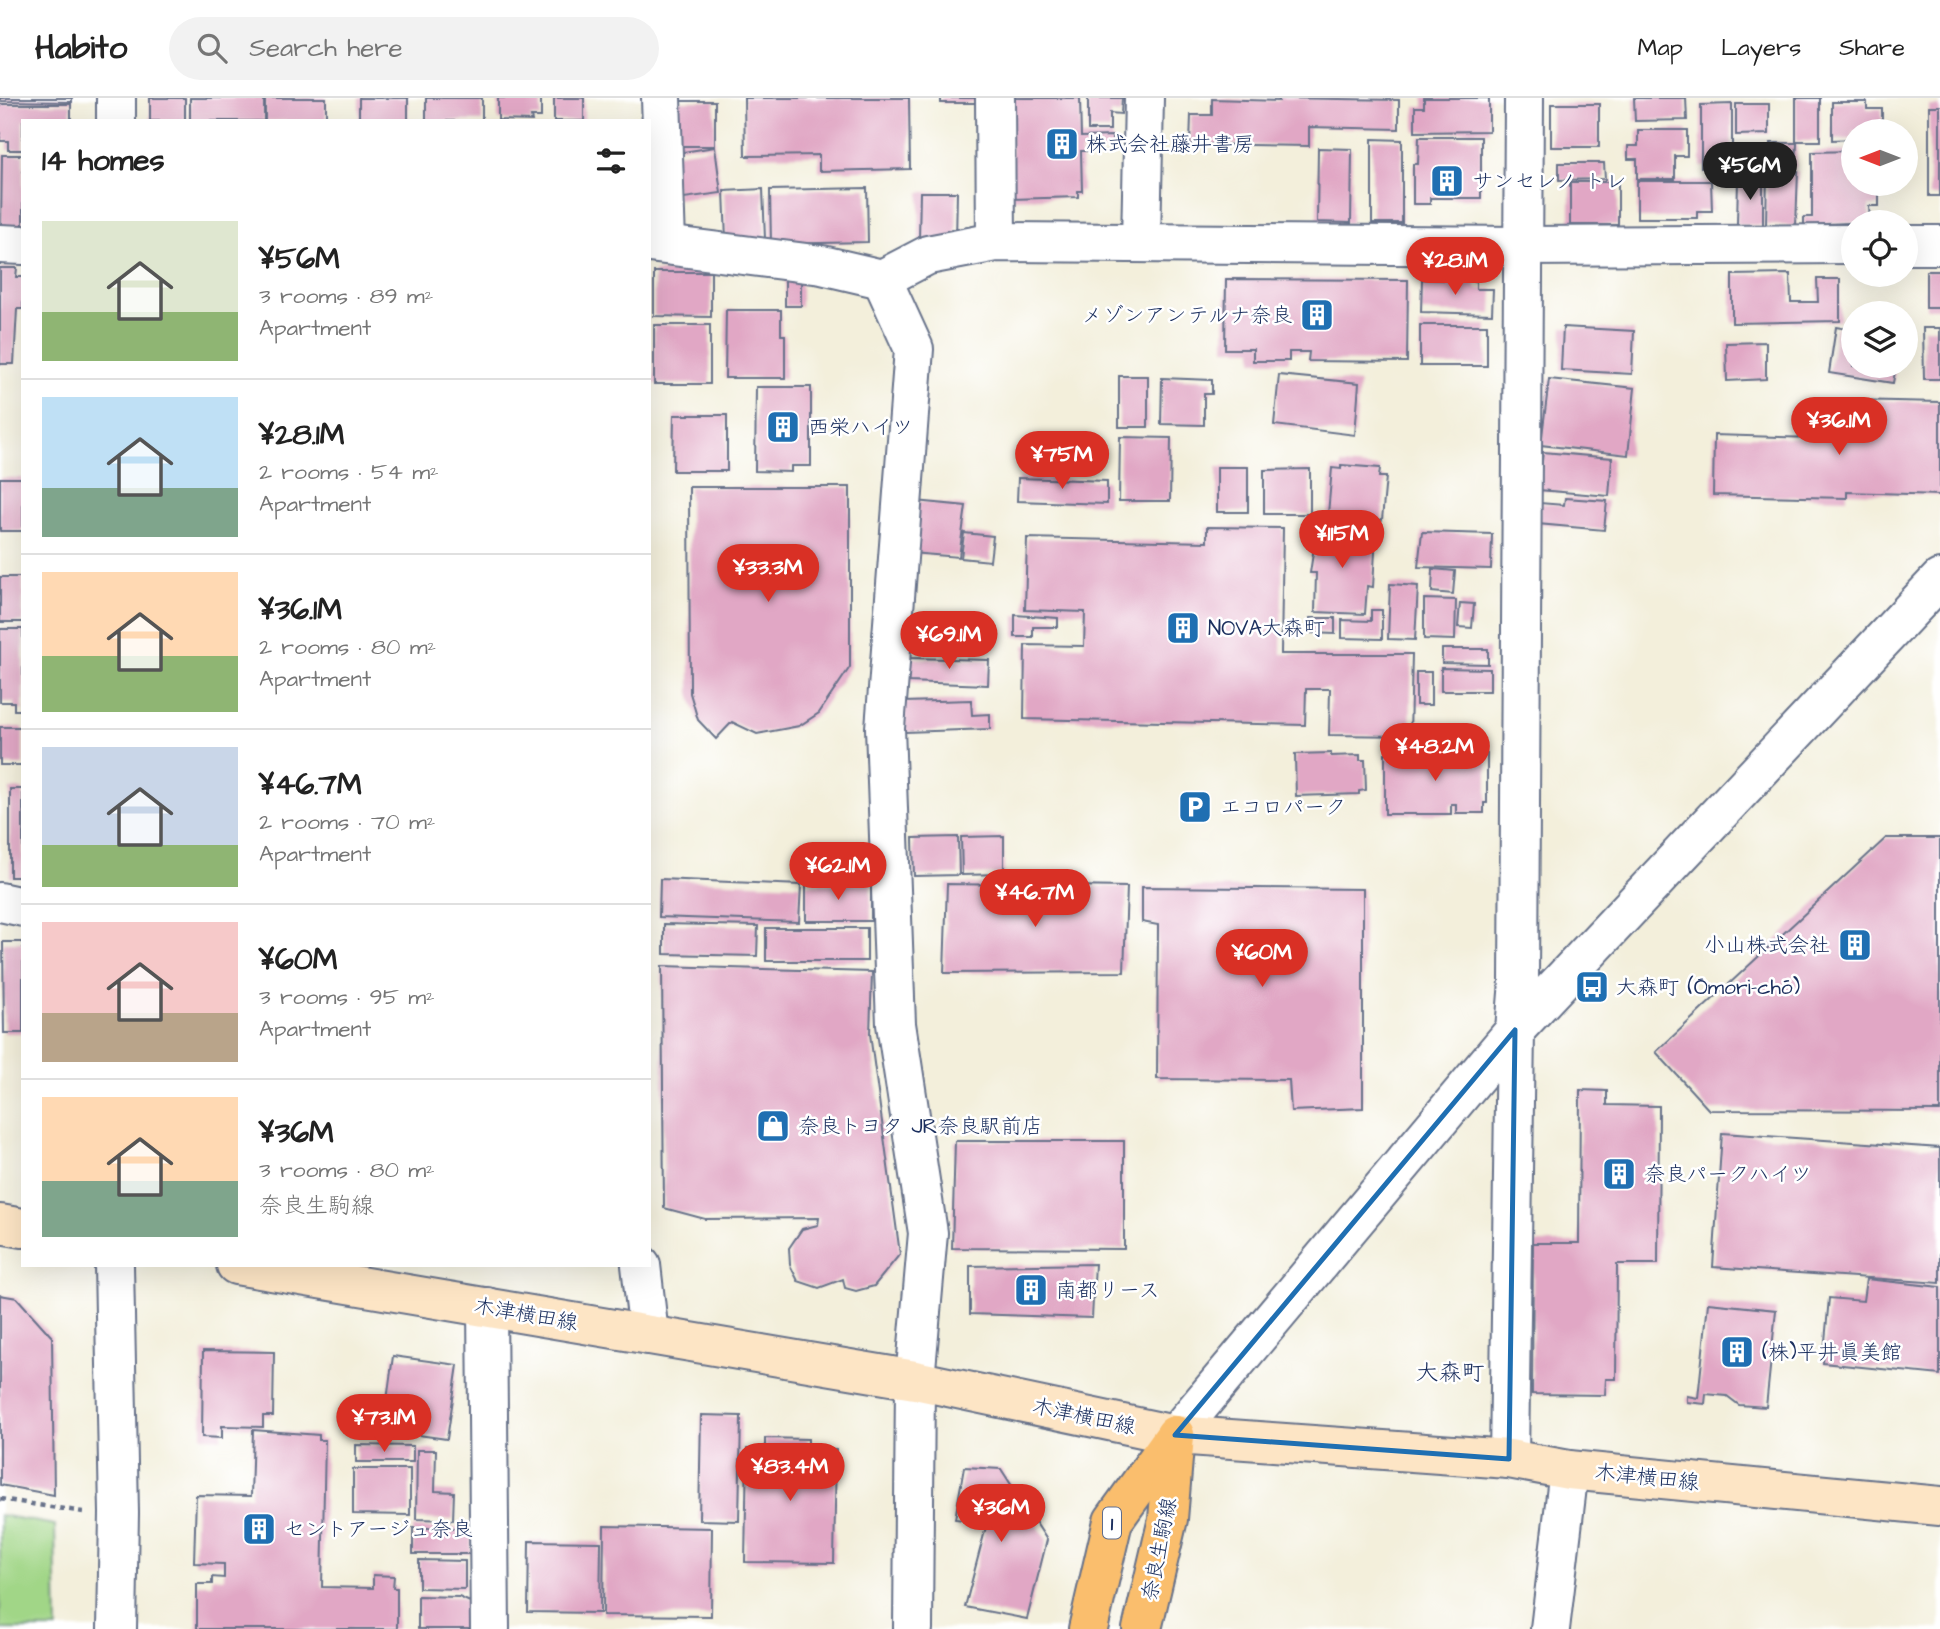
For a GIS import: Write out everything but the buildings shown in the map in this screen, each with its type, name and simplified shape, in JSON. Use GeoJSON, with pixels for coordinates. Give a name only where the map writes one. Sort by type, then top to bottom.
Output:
{"type":"FeatureCollection","features":[{"type":"Feature","properties":{"kind":"main road"},"geometry":{"type":"LineString","coordinates":[[0,1224],[21,1228]]}},
{"type":"Feature","properties":{"kind":"main road","name":"木津横田線"},"geometry":{"type":"LineString","coordinates":[[248,1267],[915,1380],[1175,1434],[1508,1459],[1569,1470],[1940,1506]]}},
{"type":"Feature","properties":{"kind":"main road","name":"奈良生駒線"},"geometry":{"type":"LineString","coordinates":[[1088,1629],[1113,1521],[1175,1434]]}},
{"type":"Feature","properties":{"kind":"main road","name":"奈良生駒線"},"geometry":{"type":"LineString","coordinates":[[1142,1629],[1168,1519],[1175,1434]]}},
{"type":"Feature","properties":{"kind":"street"},"geometry":{"type":"LineString","coordinates":[[116,98],[116,119]]}},
{"type":"Feature","properties":{"kind":"street"},"geometry":{"type":"LineString","coordinates":[[661,98],[658,243],[822,265],[882,279],[928,255],[996,242],[1522,246],[1841,244]]}},
{"type":"Feature","properties":{"kind":"street"},"geometry":{"type":"LineString","coordinates":[[995,98],[996,242]]}},
{"type":"Feature","properties":{"kind":"street"},"geometry":{"type":"LineString","coordinates":[[1141,242],[1144,98]]}},
{"type":"Feature","properties":{"kind":"street"},"geometry":{"type":"LineString","coordinates":[[1508,1459],[1515,1030],[1519,981],[1524,98]]}},
{"type":"Feature","properties":{"kind":"street"},"geometry":{"type":"LineString","coordinates":[[0,244],[21,244]]}},
{"type":"Feature","properties":{"kind":"street"},"geometry":{"type":"LineString","coordinates":[[1918,245],[1940,245]]}},
{"type":"Feature","properties":{"kind":"street"},"geometry":{"type":"LineString","coordinates":[[882,279],[914,349],[885,728],[896,1024],[929,1233],[915,1380],[913,1629]]}},
{"type":"Feature","properties":{"kind":"street"},"geometry":{"type":"LineString","coordinates":[[1175,1434],[1515,1030],[1940,579]]}},
{"type":"Feature","properties":{"kind":"street"},"geometry":{"type":"LineString","coordinates":[[0,902],[21,907]]}},
{"type":"Feature","properties":{"kind":"street"},"geometry":{"type":"LineString","coordinates":[[114,1267],[119,1513],[117,1629]]}},
{"type":"Feature","properties":{"kind":"street"},"geometry":{"type":"LineString","coordinates":[[641,1267],[649,1335]]}},
{"type":"Feature","properties":{"kind":"street"},"geometry":{"type":"LineString","coordinates":[[487,1307],[491,1629]]}},
{"type":"Feature","properties":{"kind":"street"},"geometry":{"type":"LineString","coordinates":[[1550,1629],[1569,1470]]}},
{"type":"Feature","properties":{"kind":"path"},"geometry":{"type":"LineString","coordinates":[[0,1499],[73,1512],[119,1513]]}},
{"type":"Feature","properties":{"kind":"highlighted area"},"geometry":{"type":"Polygon","coordinates":[[[1515,1030],[1509,1459],[1175,1435],[1515,1030]]]}},
{"type":"Feature","properties":{"kind":"green space"},"geometry":{"type":"Polygon","coordinates":[[[0,1515],[55,1525],[57,1629],[0,1629],[0,1515]]]}},
{"type":"Feature","properties":{"kind":"place","name":"株式会社藤井書房"},"geometry":{"type":"Point","coordinates":[1062,144]}},
{"type":"Feature","properties":{"kind":"place","name":"サンセレノ トレ"},"geometry":{"type":"Point","coordinates":[1447,181]}},
{"type":"Feature","properties":{"kind":"place","name":"メゾンアンテルナ奈良"},"geometry":{"type":"Point","coordinates":[1317,315]}},
{"type":"Feature","properties":{"kind":"place","name":"西栄ハイツ"},"geometry":{"type":"Point","coordinates":[783,427]}},
{"type":"Feature","properties":{"kind":"place","name":"NOVA大森町"},"geometry":{"type":"Point","coordinates":[1183,628]}},
{"type":"Feature","properties":{"kind":"place","name":"エコロパーク"},"geometry":{"type":"Point","coordinates":[1195,807]}},
{"type":"Feature","properties":{"kind":"place","name":"小山株式会社"},"geometry":{"type":"Point","coordinates":[1855,945]}},
{"type":"Feature","properties":{"kind":"place","name":"大森町 (Ōmori-chō)"},"geometry":{"type":"Point","coordinates":[1592,987]}},
{"type":"Feature","properties":{"kind":"place","name":"奈良トヨタ JR奈良駅前店"},"geometry":{"type":"Point","coordinates":[773,1126]}},
{"type":"Feature","properties":{"kind":"place","name":"奈良パークハイツ"},"geometry":{"type":"Point","coordinates":[1619,1174]}},
{"type":"Feature","properties":{"kind":"place","name":"南都リース"},"geometry":{"type":"Point","coordinates":[1031,1290]}},
{"type":"Feature","properties":{"kind":"place","name":"(株)平井眞美館"},"geometry":{"type":"Point","coordinates":[1737,1352]}},
{"type":"Feature","properties":{"kind":"place","name":"セントアージュ奈良"},"geometry":{"type":"Point","coordinates":[259,1529]}},
{"type":"Feature","properties":{"kind":"district","name":"大森町"},"geometry":{"type":"Point","coordinates":[1450,1372]}}]}
